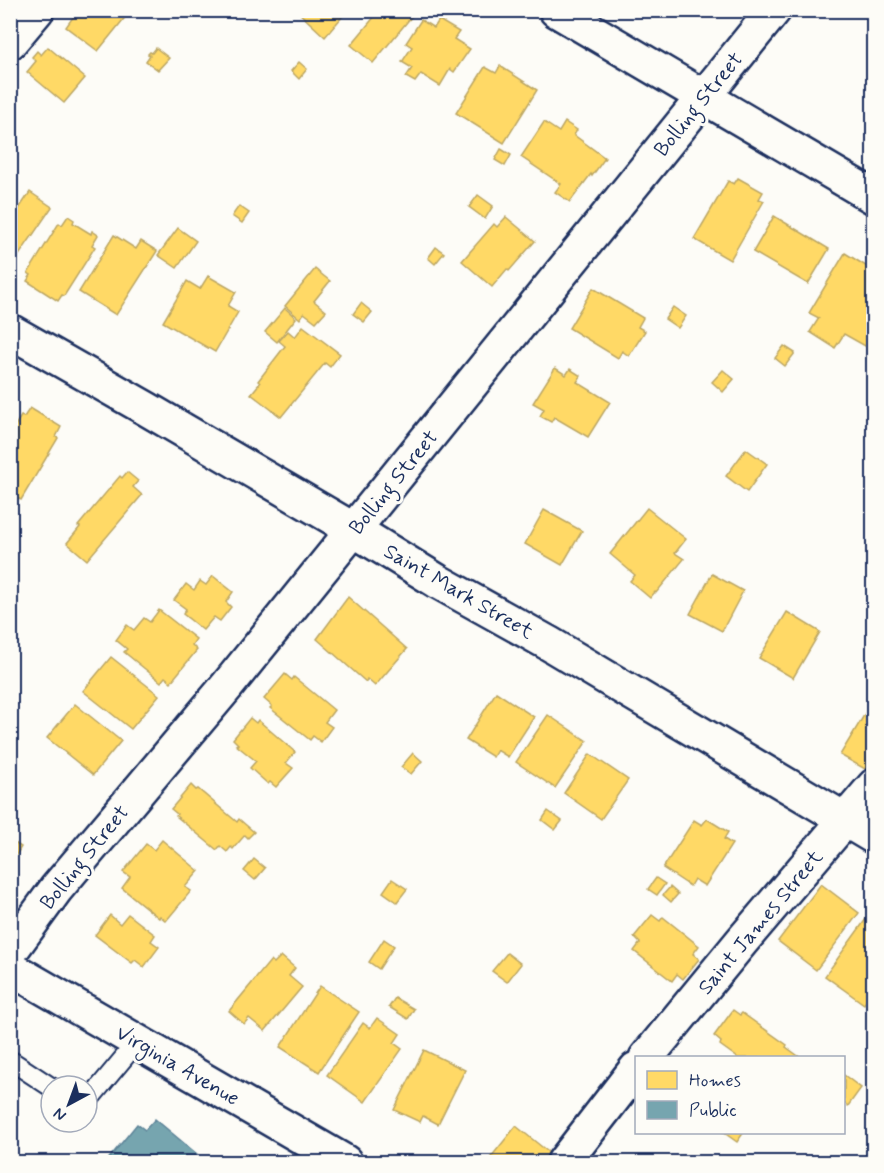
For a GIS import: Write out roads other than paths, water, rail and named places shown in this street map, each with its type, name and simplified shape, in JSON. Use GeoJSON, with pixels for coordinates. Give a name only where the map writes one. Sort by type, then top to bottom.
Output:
{"type":"FeatureCollection","features":[{"type":"Feature","properties":{"kind":"street"},"geometry":{"type":"LineString","coordinates":[[10,42],[37,10]]}},
{"type":"Feature","properties":{"kind":"street"},"geometry":{"type":"LineString","coordinates":[[556,10],[873,197]]}},
{"type":"Feature","properties":{"kind":"street","name":"Bolling Street"},"geometry":{"type":"LineString","coordinates":[[10,952],[56,889],[227,686],[774,10]]}},
{"type":"Feature","properties":{"kind":"street","name":"Saint Mark Street"},"geometry":{"type":"LineString","coordinates":[[10,331],[354,530],[437,581],[550,644],[873,837]]}},
{"type":"Feature","properties":{"kind":"street","name":"Saint James Street"},"geometry":{"type":"LineString","coordinates":[[648,1056],[873,786]]}},
{"type":"Feature","properties":{"kind":"street","name":"Virginia Avenue"},"geometry":{"type":"LineString","coordinates":[[10,968],[345,1162]]}},
{"type":"Feature","properties":{"kind":"street"},"geometry":{"type":"LineString","coordinates":[[564,1162],[635,1071]]}},
{"type":"Feature","properties":{"kind":"lane"},"geometry":{"type":"LineString","coordinates":[[99,1088],[137,1042]]}},
{"type":"Feature","properties":{"kind":"lane"},"geometry":{"type":"LineString","coordinates":[[10,1060],[39,1078]]}}]}
